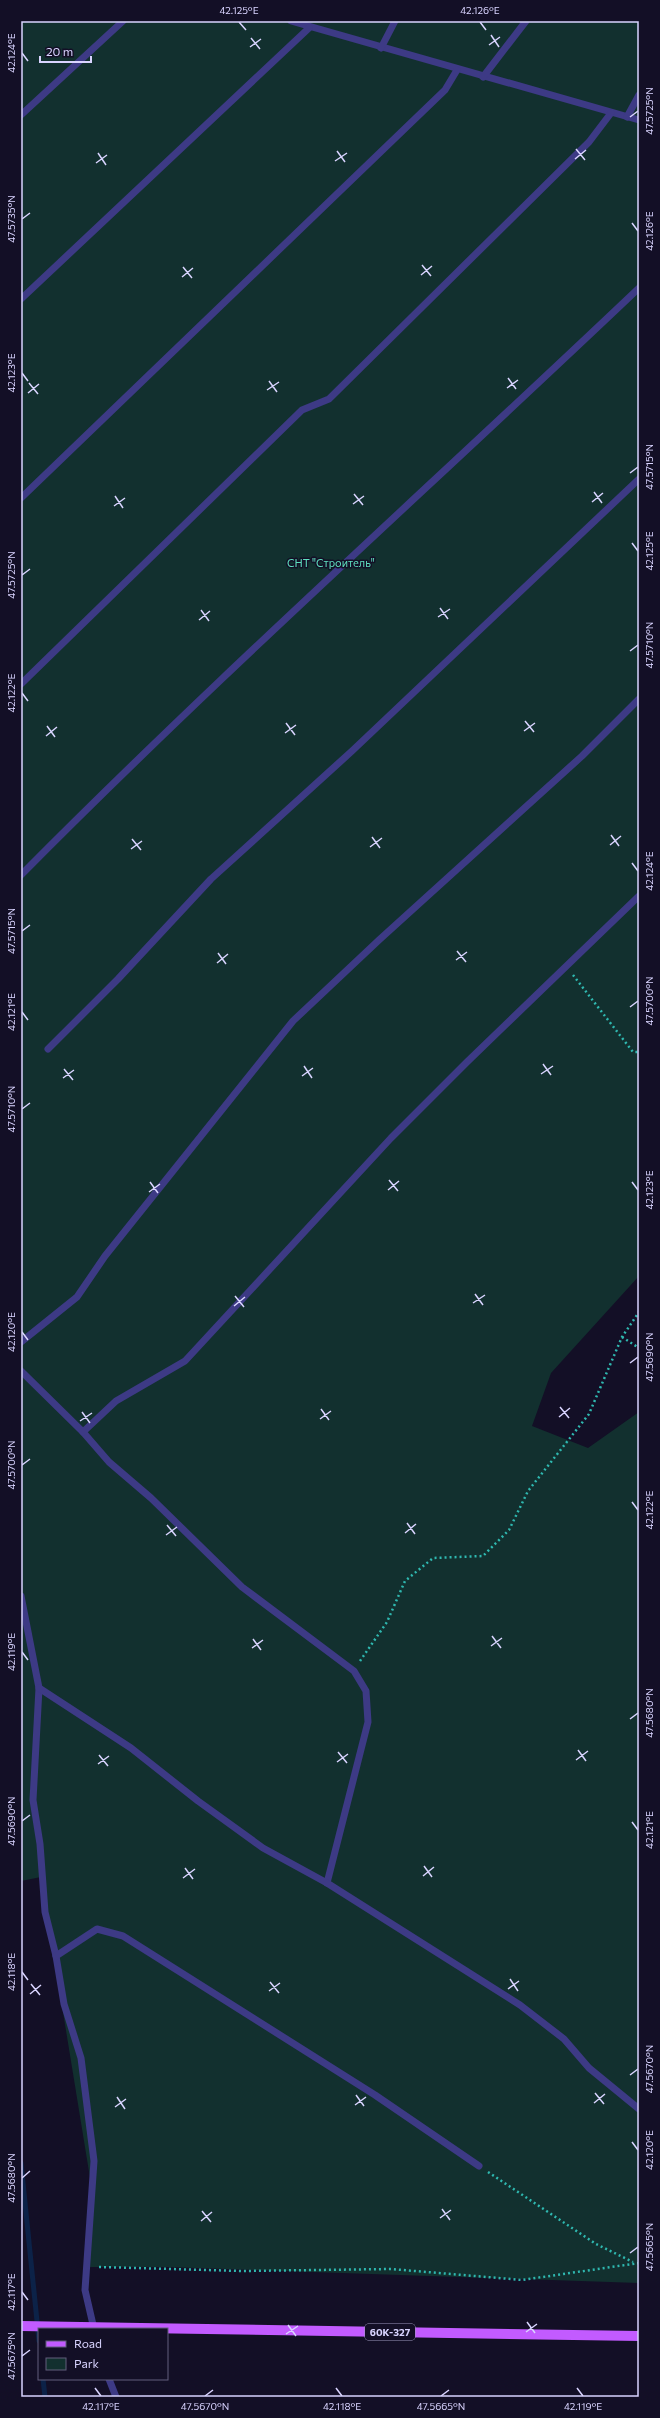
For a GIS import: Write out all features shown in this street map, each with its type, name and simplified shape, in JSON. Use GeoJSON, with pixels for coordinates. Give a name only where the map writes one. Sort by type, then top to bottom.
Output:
{"type":"FeatureCollection","features":[{"type":"Feature","properties":{"kind":"main road","name":"60К-327"},"geometry":{"type":"LineString","coordinates":[[21,2326],[141,2328]]}},
{"type":"Feature","properties":{"kind":"main road","name":"60К-327"},"geometry":{"type":"LineString","coordinates":[[168,2328],[639,2336]]}},
{"type":"Feature","properties":{"kind":"lane"},"geometry":{"type":"LineString","coordinates":[[21,115],[123,21]]}},
{"type":"Feature","properties":{"kind":"lane"},"geometry":{"type":"LineString","coordinates":[[290,21],[309,28],[457,70],[639,120]]}},
{"type":"Feature","properties":{"kind":"lane"},"geometry":{"type":"LineString","coordinates":[[380,48],[395,21]]}},
{"type":"Feature","properties":{"kind":"lane"},"geometry":{"type":"LineString","coordinates":[[483,77],[526,21]]}},
{"type":"Feature","properties":{"kind":"lane"},"geometry":{"type":"LineString","coordinates":[[21,299],[309,28]]}},
{"type":"Feature","properties":{"kind":"lane"},"geometry":{"type":"LineString","coordinates":[[21,498],[445,90],[457,70]]}},
{"type":"Feature","properties":{"kind":"lane"},"geometry":{"type":"LineString","coordinates":[[627,117],[639,95]]}},
{"type":"Feature","properties":{"kind":"lane"},"geometry":{"type":"LineString","coordinates":[[21,684],[302,410],[329,399],[589,142],[611,113]]}},
{"type":"Feature","properties":{"kind":"lane"},"geometry":{"type":"LineString","coordinates":[[21,875],[122,772],[639,288]]}},
{"type":"Feature","properties":{"kind":"lane"},"geometry":{"type":"LineString","coordinates":[[48,1049],[118,979],[210,879],[352,751],[639,479]]}},
{"type":"Feature","properties":{"kind":"lane"},"geometry":{"type":"LineString","coordinates":[[21,1342],[77,1297],[105,1256],[293,1021],[378,940],[582,756],[639,699]]}},
{"type":"Feature","properties":{"kind":"lane"},"geometry":{"type":"LineString","coordinates":[[83,1432],[116,1401],[185,1361],[392,1138],[639,896]]}},
{"type":"Feature","properties":{"kind":"lane"},"geometry":{"type":"LineString","coordinates":[[21,1372],[83,1432],[109,1462],[151,1498],[242,1587],[354,1671],[366,1691],[368,1722],[327,1882]]}},
{"type":"Feature","properties":{"kind":"lane"},"geometry":{"type":"LineString","coordinates":[[21,1596],[39,1688],[33,1800],[40,1844],[45,1912],[56,1956],[64,2004],[81,2058],[94,2162],[85,2290],[94,2328]]}},
{"type":"Feature","properties":{"kind":"lane"},"geometry":{"type":"LineString","coordinates":[[39,1688],[131,1748],[198,1801],[264,1848],[327,1882],[520,2005],[564,2039],[589,2068],[639,2109]]}},
{"type":"Feature","properties":{"kind":"lane"},"geometry":{"type":"LineString","coordinates":[[56,1956],[97,1929],[123,1936],[375,2095],[479,2166]]}},
{"type":"Feature","properties":{"kind":"lane"},"geometry":{"type":"LineString","coordinates":[[109,2380],[116,2397]]}},
{"type":"Feature","properties":{"kind":"path"},"geometry":{"type":"LineString","coordinates":[[566,966],[634,1052],[639,1052]]}},
{"type":"Feature","properties":{"kind":"path"},"geometry":{"type":"LineString","coordinates":[[354,1671],[387,1622],[404,1581],[433,1558],[483,1556],[509,1530],[528,1491],[590,1414],[622,1337],[639,1312]]}},
{"type":"Feature","properties":{"kind":"path"},"geometry":{"type":"LineString","coordinates":[[622,1337],[639,1348]]}},
{"type":"Feature","properties":{"kind":"path"},"geometry":{"type":"LineString","coordinates":[[479,2166],[596,2244],[633,2262],[639,2263]]}},
{"type":"Feature","properties":{"kind":"path"},"geometry":{"type":"LineString","coordinates":[[86,2267],[242,2271],[390,2269],[522,2280],[633,2262]]}},
{"type":"Feature","properties":{"kind":"green space","name":"СНТ \"Строитель\""},"geometry":{"type":"Polygon","coordinates":[[[21,21],[639,21],[639,1276],[551,1373],[532,1426],[588,1448],[639,1412],[639,2283],[165,2267],[86,2267],[92,2190],[41,1877],[21,1881],[21,21]]]}},
{"type":"Feature","properties":{"kind":"waterway"},"geometry":{"type":"LineString","coordinates":[[21,2163],[38,2331]]}},
{"type":"Feature","properties":{"kind":"waterway"},"geometry":{"type":"LineString","coordinates":[[43,2380],[45,2397]]}}]}
